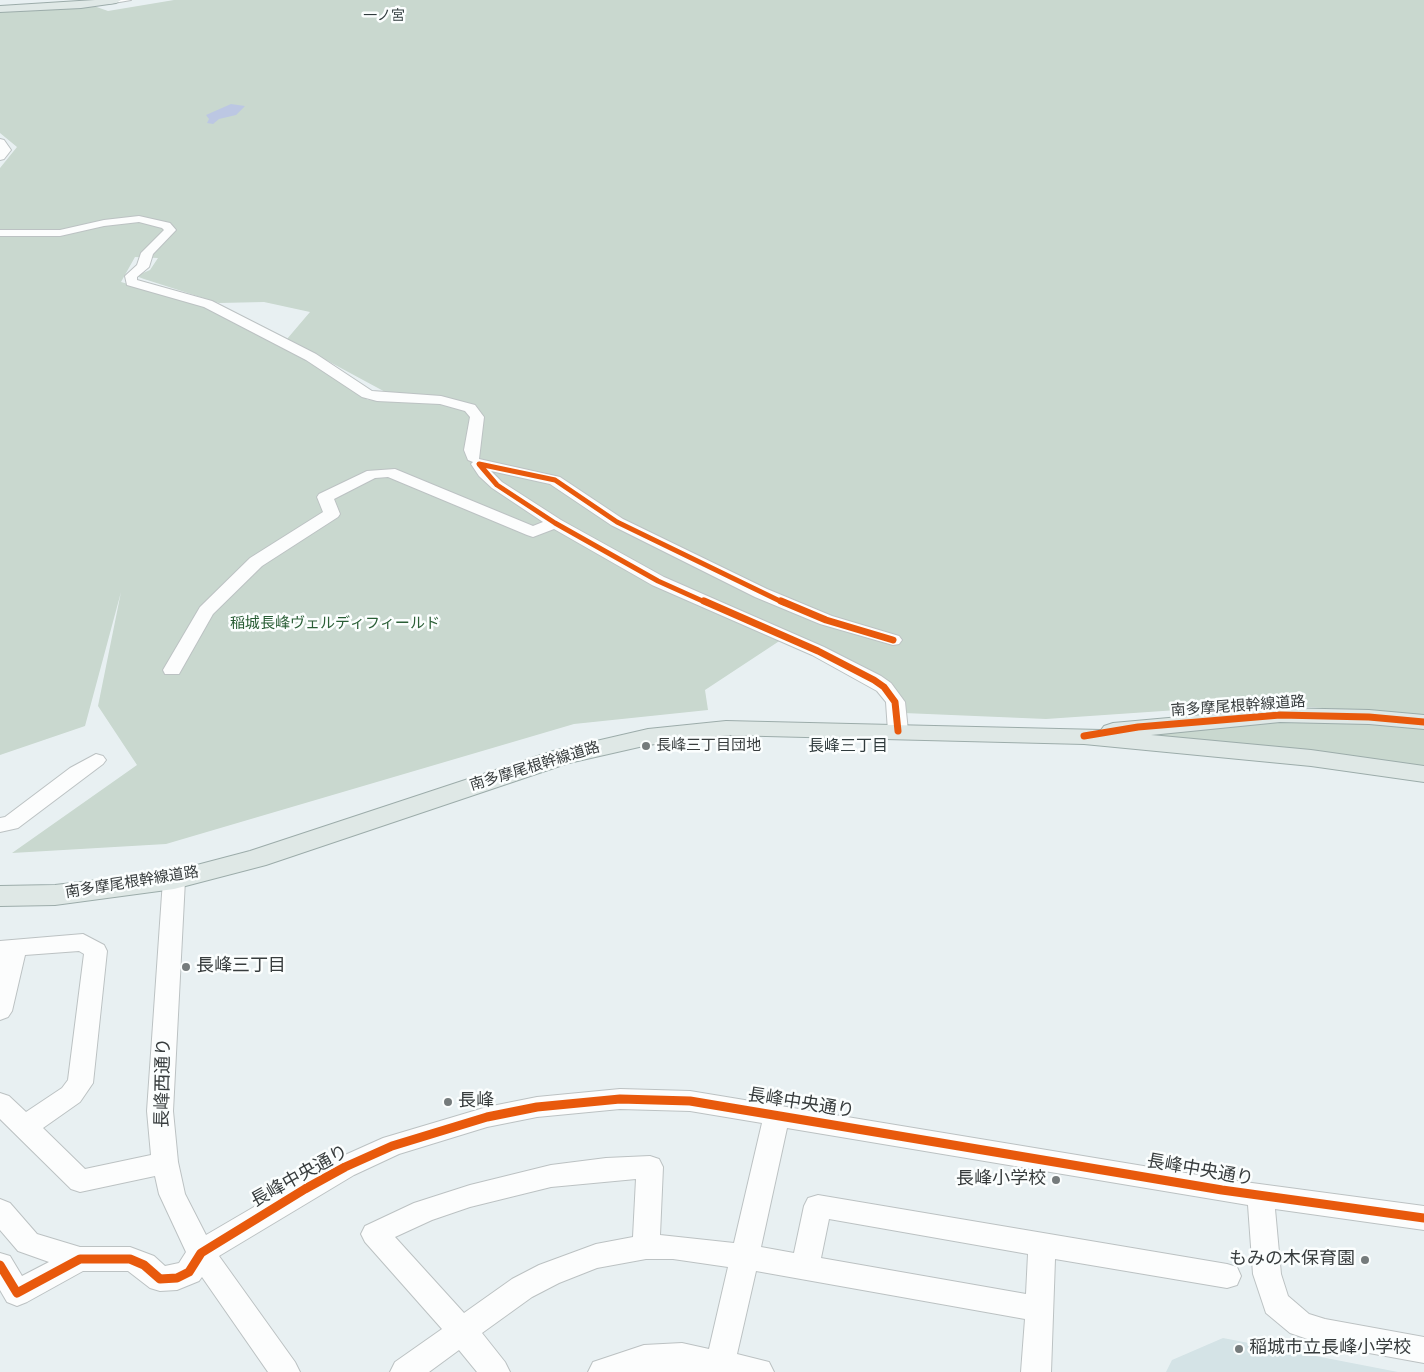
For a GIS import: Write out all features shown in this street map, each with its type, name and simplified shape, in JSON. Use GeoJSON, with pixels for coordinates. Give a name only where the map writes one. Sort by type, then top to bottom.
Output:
{"type":"FeatureCollection","features":[{"type":"Feature","properties":{"kind":"main road"},"geometry":{"type":"LineString","coordinates":[[0,9],[112,1]]}},
{"type":"Feature","properties":{"kind":"main road","name":"南多摩尾根幹線道路"},"geometry":{"type":"LineString","coordinates":[[1084,736],[1138,727],[1270,715],[1311,714],[1424,722]]}},
{"type":"Feature","properties":{"kind":"main road","name":"南多摩尾根幹線道路"},"geometry":{"type":"LineString","coordinates":[[0,896],[55,895],[174,880],[256,859],[562,756],[658,735],[726,728],[1084,736],[1302,757],[1424,774]]}},
{"type":"Feature","properties":{"kind":"street"},"geometry":{"type":"LineString","coordinates":[[112,1],[127,0]]}},
{"type":"Feature","properties":{"kind":"street"},"geometry":{"type":"LineString","coordinates":[[0,157],[6,150],[1,145]]}},
{"type":"Feature","properties":{"kind":"street"},"geometry":{"type":"LineString","coordinates":[[0,233],[60,233],[104,223],[139,219],[166,225],[170,230],[148,253],[143,267],[131,276],[131,282],[185,296],[215,307],[311,356],[367,394],[378,397],[441,400],[470,408],[477,417],[471,450],[474,457]]}},
{"type":"Feature","properties":{"kind":"street"},"geometry":{"type":"LineString","coordinates":[[893,640],[826,620],[762,593],[617,522],[555,480],[479,464],[487,476],[497,485],[555,523],[658,580],[818,651],[874,680],[884,687],[895,702],[898,731]]}},
{"type":"Feature","properties":{"kind":"street"},"geometry":{"type":"LineString","coordinates":[[172,670],[206,611],[256,562],[332,514],[325,497],[372,474],[390,472],[533,532],[555,523]]}},
{"type":"Feature","properties":{"kind":"street"},"geometry":{"type":"LineString","coordinates":[[0,825],[11,823],[77,772],[96,760]]}},
{"type":"Feature","properties":{"kind":"street","name":"長峰西通り"},"geometry":{"type":"LineString","coordinates":[[174,880],[160,1111],[165,1162],[172,1194],[201,1253],[285,1372]]}},
{"type":"Feature","properties":{"kind":"street"},"geometry":{"type":"LineString","coordinates":[[0,1011],[7,949],[83,942],[96,951],[80,1083],[71,1095],[25,1127]]}},
{"type":"Feature","properties":{"kind":"street","name":"長峰中央通り"},"geometry":{"type":"LineString","coordinates":[[201,1253],[345,1167],[400,1143],[487,1116],[578,1101],[620,1099],[690,1101],[1261,1197],[1424,1218]]}},
{"type":"Feature","properties":{"kind":"street"},"geometry":{"type":"LineString","coordinates":[[0,1103],[80,1181],[165,1162]]}},
{"type":"Feature","properties":{"kind":"street"},"geometry":{"type":"LineString","coordinates":[[720,1365],[777,1116]]}},
{"type":"Feature","properties":{"kind":"street"},"geometry":{"type":"LineString","coordinates":[[495,1372],[461,1330],[375,1234],[424,1210],[470,1196],[551,1176],[606,1169],[650,1167],[646,1247]]}},
{"type":"Feature","properties":{"kind":"street"},"geometry":{"type":"LineString","coordinates":[[1261,1197],[1267,1274],[1276,1304],[1300,1324],[1325,1332],[1424,1350]]}},
{"type":"Feature","properties":{"kind":"street"},"geometry":{"type":"LineString","coordinates":[[806,1268],[818,1206],[1227,1276]]}},
{"type":"Feature","properties":{"kind":"street"},"geometry":{"type":"LineString","coordinates":[[0,1211],[28,1243],[80,1259],[130,1259],[144,1265],[160,1280],[177,1278],[189,1272],[201,1253]]}},
{"type":"Feature","properties":{"kind":"street"},"geometry":{"type":"LineString","coordinates":[[1036,1372],[1042,1244]]}},
{"type":"Feature","properties":{"kind":"street"},"geometry":{"type":"LineString","coordinates":[[404,1372],[522,1288],[549,1274],[596,1256],[646,1247],[673,1247],[746,1257],[1040,1309]]}},
{"type":"Feature","properties":{"kind":"street"},"geometry":{"type":"LineString","coordinates":[[0,1265],[17,1293],[80,1259]]}},
{"type":"Feature","properties":{"kind":"street"},"geometry":{"type":"LineString","coordinates":[[603,1372],[644,1359],[682,1357],[759,1372]]}},
{"type":"Feature","properties":{"kind":"shaded area","name":"稲城市立長峰小学校"},"geometry":{"type":"Polygon","coordinates":[[[1223,1338],[1398,1372],[1166,1372],[1172,1360],[1223,1338]]]}},
{"type":"Feature","properties":{"kind":"green space","name":"稲城長峰ヴェルディフィールド"},"geometry":{"type":"Polygon","coordinates":[[[174,0],[1424,0],[1424,715],[1265,704],[1046,719],[904,713],[902,699],[790,634],[705,690],[708,710],[574,724],[166,844],[12,853],[137,765],[98,706],[121,592],[85,726],[0,755],[0,168],[17,147],[0,133],[0,10],[91,5],[108,11],[174,0]],[[135,257],[121,282],[205,306],[275,341],[368,400],[393,401],[389,394],[287,339],[310,312],[264,302],[219,303],[136,276],[150,270],[158,258],[135,257]]]}},
{"type":"Feature","properties":{"kind":"green space"},"geometry":{"type":"Polygon","coordinates":[[[1292,719],[1424,727],[1424,769],[1143,740],[1141,732],[1292,719]]]}},
{"type":"Feature","properties":{"kind":"water"},"geometry":{"type":"Polygon","coordinates":[[[231,104],[245,106],[236,115],[219,119],[213,124],[207,123],[209,119],[206,115],[231,104]]]}},
{"type":"Feature","properties":{"kind":"cycle path"},"geometry":{"type":"LineString","coordinates":[[893,640],[826,620],[761,593],[617,522],[555,480],[479,464],[487,476],[497,485],[555,523],[603,551],[658,581],[818,651],[874,680],[884,687],[895,702],[898,731]]}},
{"type":"Feature","properties":{"kind":"cycle path"},"geometry":{"type":"LineString","coordinates":[[1084,736],[1138,727],[1280,715],[1369,717],[1424,722]]}},
{"type":"Feature","properties":{"kind":"cycle path"},"geometry":{"type":"LineString","coordinates":[[0,1265],[17,1293],[80,1259],[130,1259],[144,1265],[160,1279],[177,1278],[189,1272],[201,1253],[305,1189],[345,1167],[392,1146],[487,1117],[537,1107],[620,1099],[690,1101],[1222,1190],[1424,1218]]}},
{"type":"Feature","properties":{"kind":"place","name":"長峰三丁目団地"},"geometry":{"type":"Point","coordinates":[646,746]}},
{"type":"Feature","properties":{"kind":"place","name":"長峰三丁目"},"geometry":{"type":"Point","coordinates":[186,967]}},
{"type":"Feature","properties":{"kind":"place","name":"長峰"},"geometry":{"type":"Point","coordinates":[448,1102]}},
{"type":"Feature","properties":{"kind":"place","name":"長峰小学校"},"geometry":{"type":"Point","coordinates":[1056,1180]}},
{"type":"Feature","properties":{"kind":"place","name":"もみの木保育園"},"geometry":{"type":"Point","coordinates":[1365,1260]}},
{"type":"Feature","properties":{"kind":"place","name":"稲城市立長峰小学校"},"geometry":{"type":"Point","coordinates":[1239,1349]}},
{"type":"Feature","properties":{"kind":"district","name":"一ノ宮"},"geometry":{"type":"Point","coordinates":[384,17]}},
{"type":"Feature","properties":{"kind":"district","name":"長峰三丁目"},"geometry":{"type":"Point","coordinates":[848,747]}}]}
